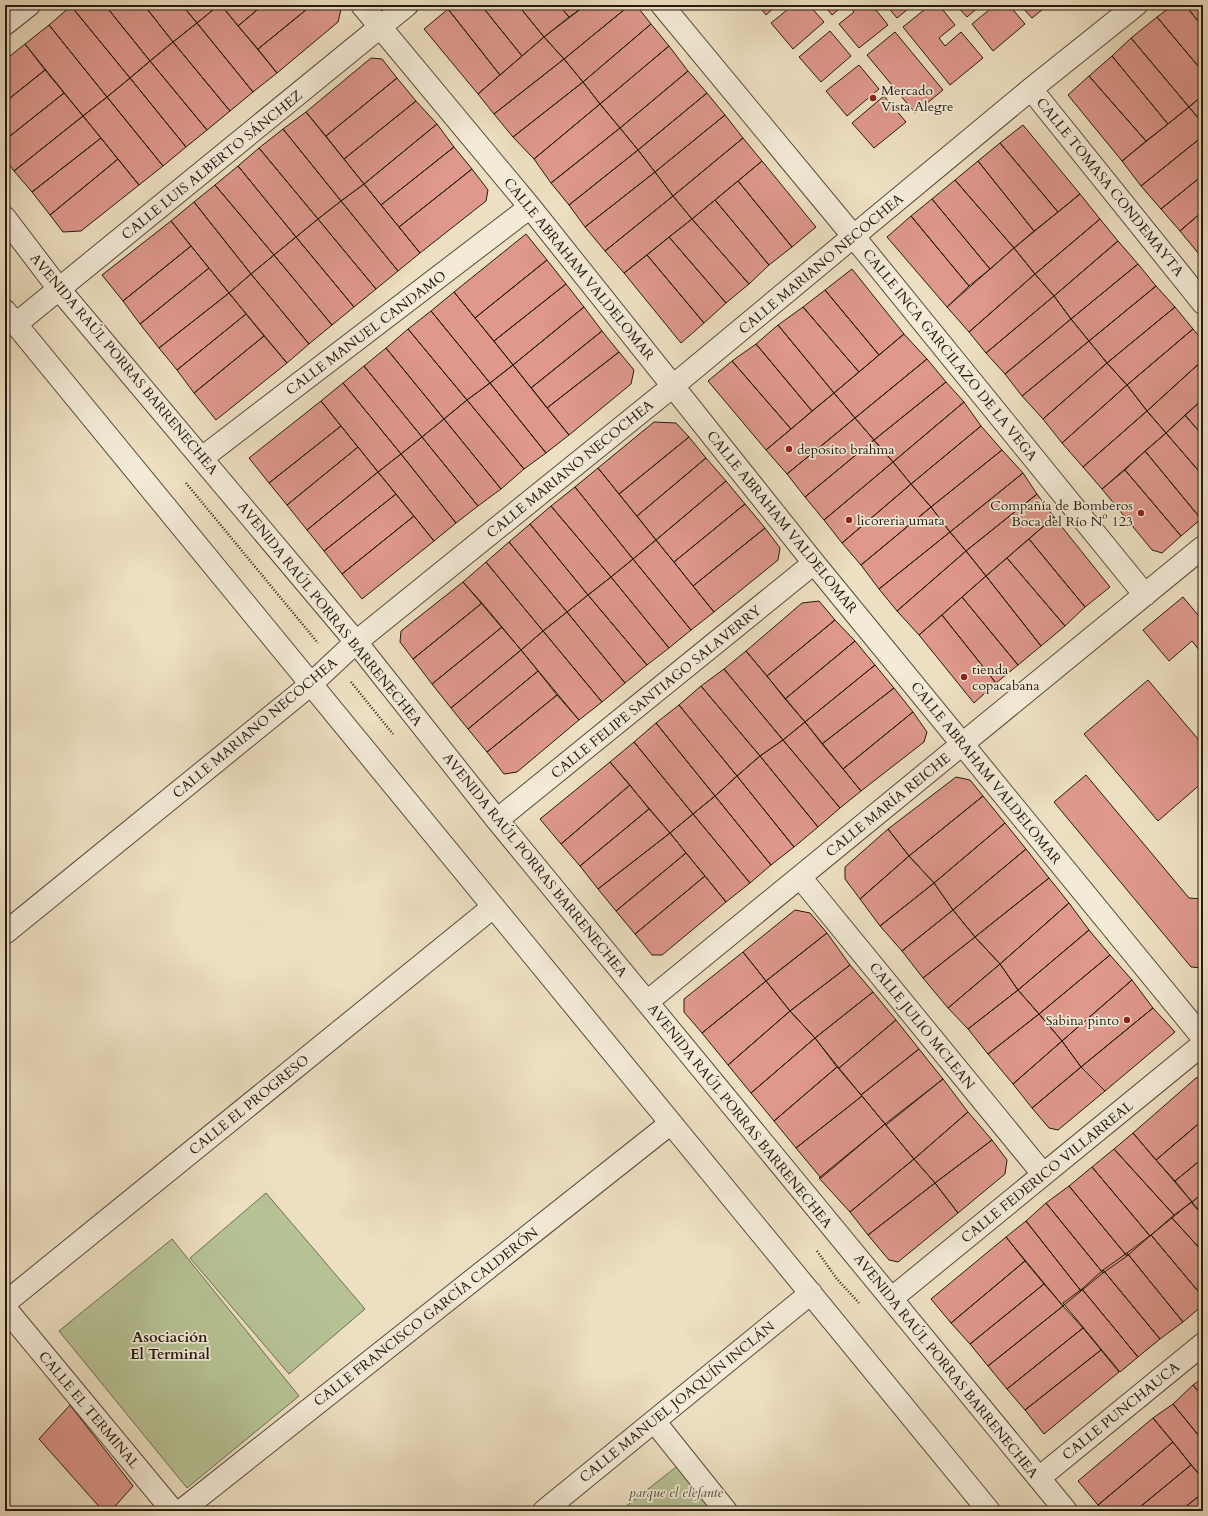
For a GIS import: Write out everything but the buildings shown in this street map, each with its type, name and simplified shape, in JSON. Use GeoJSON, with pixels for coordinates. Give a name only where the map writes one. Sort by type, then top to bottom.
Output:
{"type":"FeatureCollection","features":[{"type":"Feature","properties":{"kind":"street"},"geometry":{"type":"LineString","coordinates":[[5,24],[29,5]]}},
{"type":"Feature","properties":{"kind":"street","name":"CALLE ABRAHAM VALDELOMAR"},"geometry":{"type":"LineString","coordinates":[[362,5],[530,207],[814,563],[1203,1038]]}},
{"type":"Feature","properties":{"kind":"street","name":"CALLE LUIS ALBERTO SÁNCHEZ"},"geometry":{"type":"LineString","coordinates":[[10,318],[59,289],[407,5]]}},
{"type":"Feature","properties":{"kind":"street","name":"CALLE INCA GARCILAZO DE LA VEGA"},"geometry":{"type":"LineString","coordinates":[[662,5],[854,237],[1145,595]]}},
{"type":"Feature","properties":{"kind":"street","name":"CALLE MARIANO NECOCHEA"},"geometry":{"type":"LineString","coordinates":[[5,933],[310,684],[356,642],[673,386],[1031,89],[1136,5]]}},
{"type":"Feature","properties":{"kind":"street","name":"CALLE TOMASA CONDEMAYTA"},"geometry":{"type":"LineString","coordinates":[[1031,89],[1203,303]]}},
{"type":"Feature","properties":{"kind":"street","name":"CALLE MANUEL CANDAMO"},"geometry":{"type":"LineString","coordinates":[[202,458],[530,207]]}},
{"type":"Feature","properties":{"kind":"street","name":"AVENIDA RAÚL PORRAS BARRENECHEA"},"geometry":{"type":"LineString","coordinates":[[5,218],[59,289],[356,642],[497,820],[1066,1511]]}},
{"type":"Feature","properties":{"kind":"street"},"geometry":{"type":"LineString","coordinates":[[10,318],[989,1511]]}},
{"type":"Feature","properties":{"kind":"street","name":"CALLE MARÍA REICHE"},"geometry":{"type":"LineString","coordinates":[[647,1002],[1203,547]]}},
{"type":"Feature","properties":{"kind":"street","name":"CALLE FELIPE SANTIAGO SALAVERRY"},"geometry":{"type":"LineString","coordinates":[[497,820],[814,563]]}},
{"type":"Feature","properties":{"kind":"street","name":"CALLE JULIO MCLEAN"},"geometry":{"type":"LineString","coordinates":[[800,877],[1043,1174]]}},
{"type":"Feature","properties":{"kind":"street","name":"CALLE EL PROGRESO"},"geometry":{"type":"LineString","coordinates":[[5,1303],[493,906]]}},
{"type":"Feature","properties":{"kind":"street","name":"CALLE FEDERICO VILLARREAL"},"geometry":{"type":"LineString","coordinates":[[891,1299],[1203,1044]]}},
{"type":"Feature","properties":{"kind":"street","name":"CALLE FRANCISCO GARCÍA CALDERÓN"},"geometry":{"type":"LineString","coordinates":[[195,1507],[671,1123]]}},
{"type":"Feature","properties":{"kind":"street","name":"CALLE MANUEL JOAQUÍN INCLÁN"},"geometry":{"type":"LineString","coordinates":[[544,1511],[810,1293]]}},
{"type":"Feature","properties":{"kind":"street","name":"CALLE EL TERMINAL"},"geometry":{"type":"LineString","coordinates":[[5,1308],[173,1511]]}},
{"type":"Feature","properties":{"kind":"street","name":"CALLE PUNCHAUCA"},"geometry":{"type":"LineString","coordinates":[[1039,1478],[1203,1344]]}},
{"type":"Feature","properties":{"kind":"street"},"geometry":{"type":"LineString","coordinates":[[654,1421],[726,1511]]}},
{"type":"Feature","properties":{"kind":"green space"},"geometry":{"type":"Polygon","coordinates":[[[266,1193],[365,1309],[289,1374],[190,1258],[266,1193]]]}},
{"type":"Feature","properties":{"kind":"green space"},"geometry":{"type":"Polygon","coordinates":[[[172,1239],[299,1396],[187,1488],[59,1331],[172,1239]]]}},
{"type":"Feature","properties":{"kind":"green space","name":"parque el elefante"},"geometry":{"type":"Polygon","coordinates":[[[680,1464],[717,1511],[620,1511],[680,1464]]]}},
{"type":"Feature","properties":{"kind":"place","name":"Mercado Vista Alegre"},"geometry":{"type":"Point","coordinates":[873,98]}},
{"type":"Feature","properties":{"kind":"place","name":"deposito brahma"},"geometry":{"type":"Point","coordinates":[789,449]}},
{"type":"Feature","properties":{"kind":"place","name":"Compañía de Bomberos Boca del Río Nº 123"},"geometry":{"type":"Point","coordinates":[1141,513]}},
{"type":"Feature","properties":{"kind":"place","name":"licoreria umata"},"geometry":{"type":"Point","coordinates":[849,520]}},
{"type":"Feature","properties":{"kind":"place","name":"tienda copacabana"},"geometry":{"type":"Point","coordinates":[964,677]}},
{"type":"Feature","properties":{"kind":"place","name":"Sabina pinto"},"geometry":{"type":"Point","coordinates":[1127,1020]}},
{"type":"Feature","properties":{"kind":"district","name":"Asociación El Terminal"},"geometry":{"type":"Point","coordinates":[170,1346]}}]}
